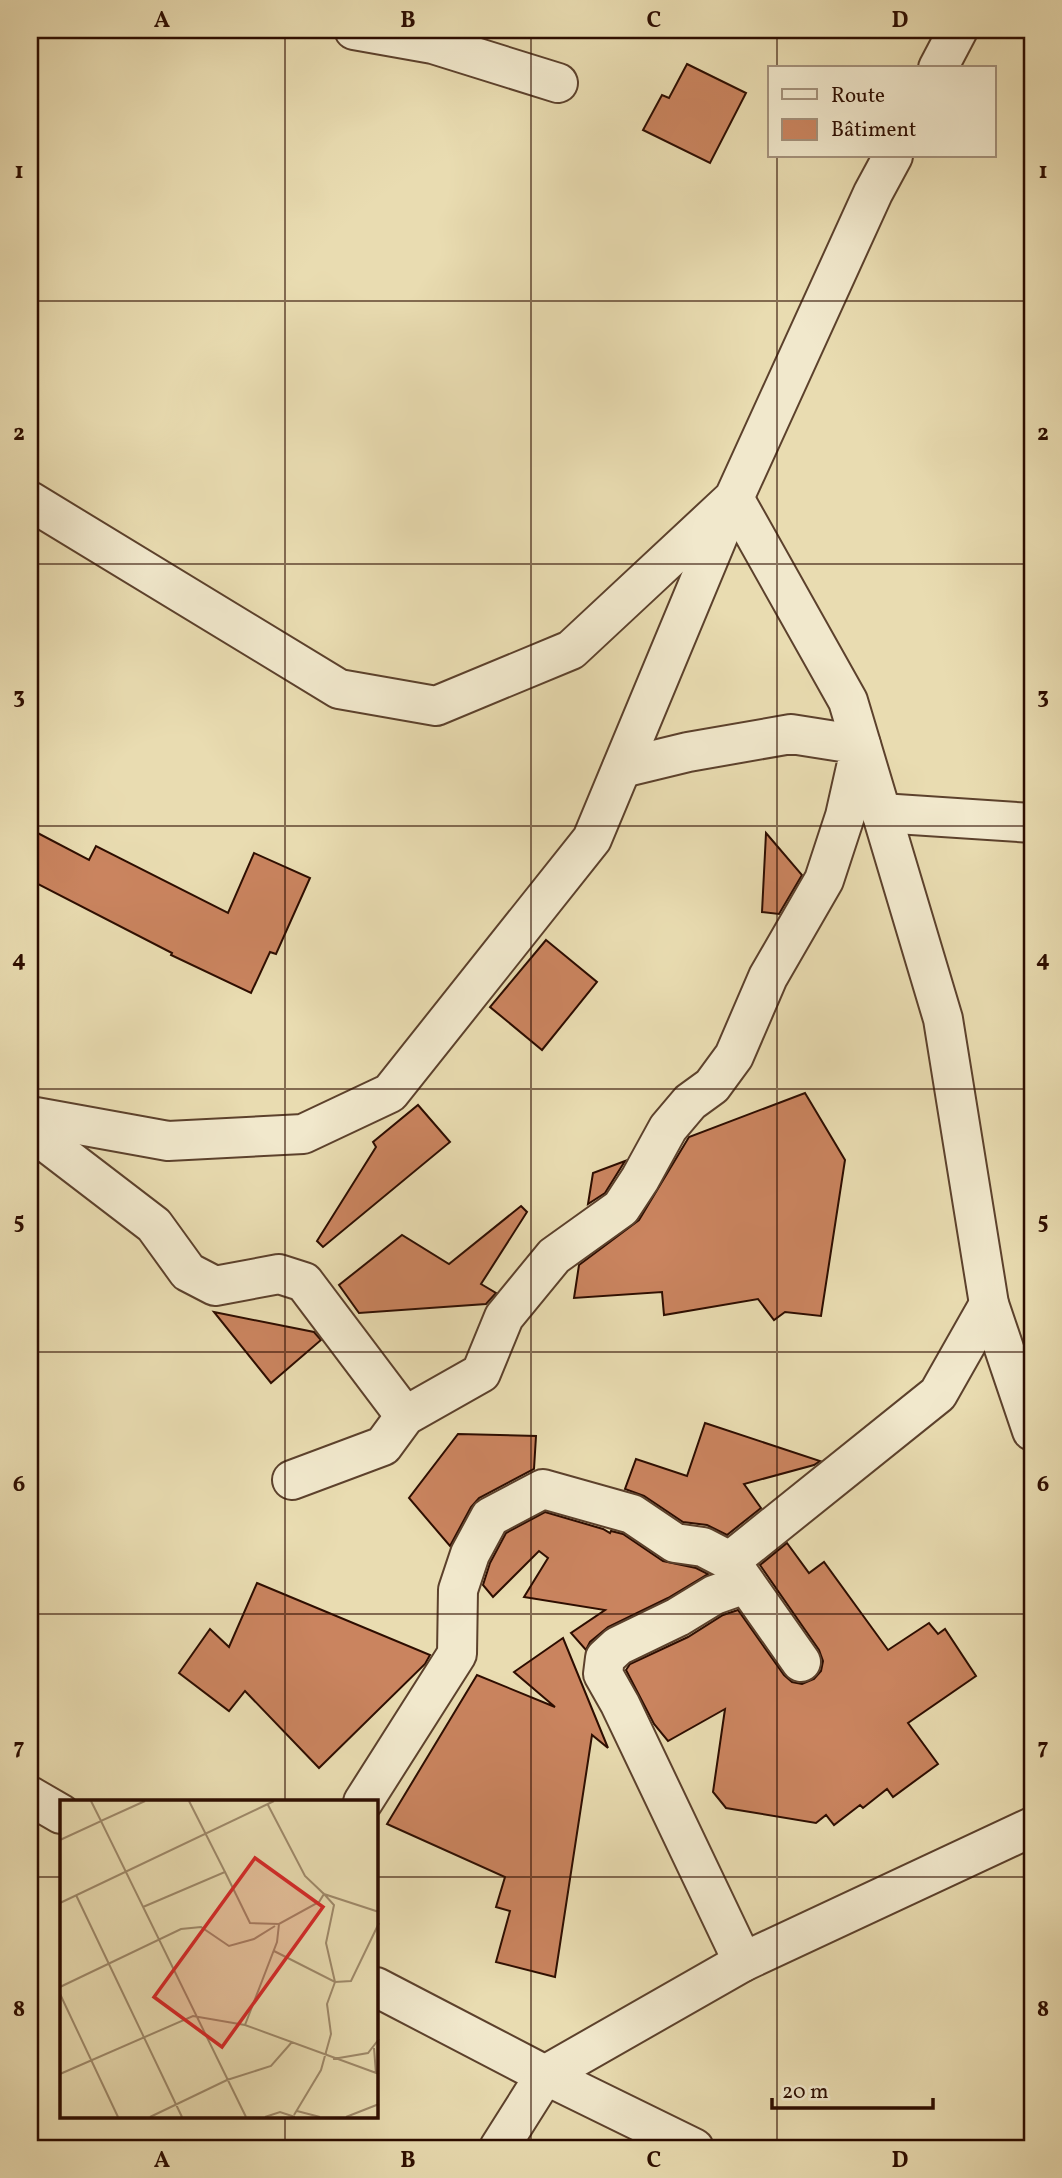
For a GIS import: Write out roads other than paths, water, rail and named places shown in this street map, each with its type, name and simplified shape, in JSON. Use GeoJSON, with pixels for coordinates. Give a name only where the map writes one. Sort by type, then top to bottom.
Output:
{"type":"FeatureCollection","features":[{"type":"Feature","properties":{"kind":"street"},"geometry":{"type":"LineString","coordinates":[[354,30],[433,44],[558,83]]}},
{"type":"Feature","properties":{"kind":"street"},"geometry":{"type":"LineString","coordinates":[[939,66],[958,30]]}},
{"type":"Feature","properties":{"kind":"street"},"geometry":{"type":"LineString","coordinates":[[30,1116],[168,1141],[303,1134],[390,1093],[592,839],[734,498],[891,158]]}},
{"type":"Feature","properties":{"kind":"street"},"geometry":{"type":"LineString","coordinates":[[30,501],[339,689],[436,706],[571,650],[734,498]]}},
{"type":"Feature","properties":{"kind":"street"},"geometry":{"type":"LineString","coordinates":[[734,498],[848,701],[943,1018],[989,1304],[1032,1431]]}},
{"type":"Feature","properties":{"kind":"street"},"geometry":{"type":"LineString","coordinates":[[622,768],[688,752],[791,734],[861,745]]}},
{"type":"Feature","properties":{"kind":"street"},"geometry":{"type":"LineString","coordinates":[[292,1480],[383,1446],[405,1416],[481,1373],[504,1317],[554,1256],[621,1208],[640,1180],[668,1128],[690,1102],[712,1086],[734,1056],[768,977],[824,880],[845,816],[861,745]]}},
{"type":"Feature","properties":{"kind":"street"},"geometry":{"type":"LineString","coordinates":[[881,813],[1032,823]]}},
{"type":"Feature","properties":{"kind":"street"},"geometry":{"type":"LineString","coordinates":[[30,1130],[154,1225],[188,1272],[215,1286],[279,1274],[304,1282],[405,1416]]}},
{"type":"Feature","properties":{"kind":"street"},"geometry":{"type":"LineString","coordinates":[[743,1962],[620,1704],[603,1674],[605,1658],[618,1646],[678,1617],[715,1595],[938,1394],[989,1304]]}},
{"type":"Feature","properties":{"kind":"street"},"geometry":{"type":"LineString","coordinates":[[364,1800],[457,1654],[458,1590],[470,1554],[490,1517],[543,1489],[632,1514],[675,1543],[703,1547],[738,1572],[801,1662]]}},
{"type":"Feature","properties":{"kind":"street"},"geometry":{"type":"LineString","coordinates":[[30,1796],[60,1813]]}},
{"type":"Feature","properties":{"kind":"street"},"geometry":{"type":"LineString","coordinates":[[499,2148],[545,2075],[743,1962],[1032,1827]]}},
{"type":"Feature","properties":{"kind":"street"},"geometry":{"type":"LineString","coordinates":[[378,1988],[545,2075],[694,2148]]}}]}
